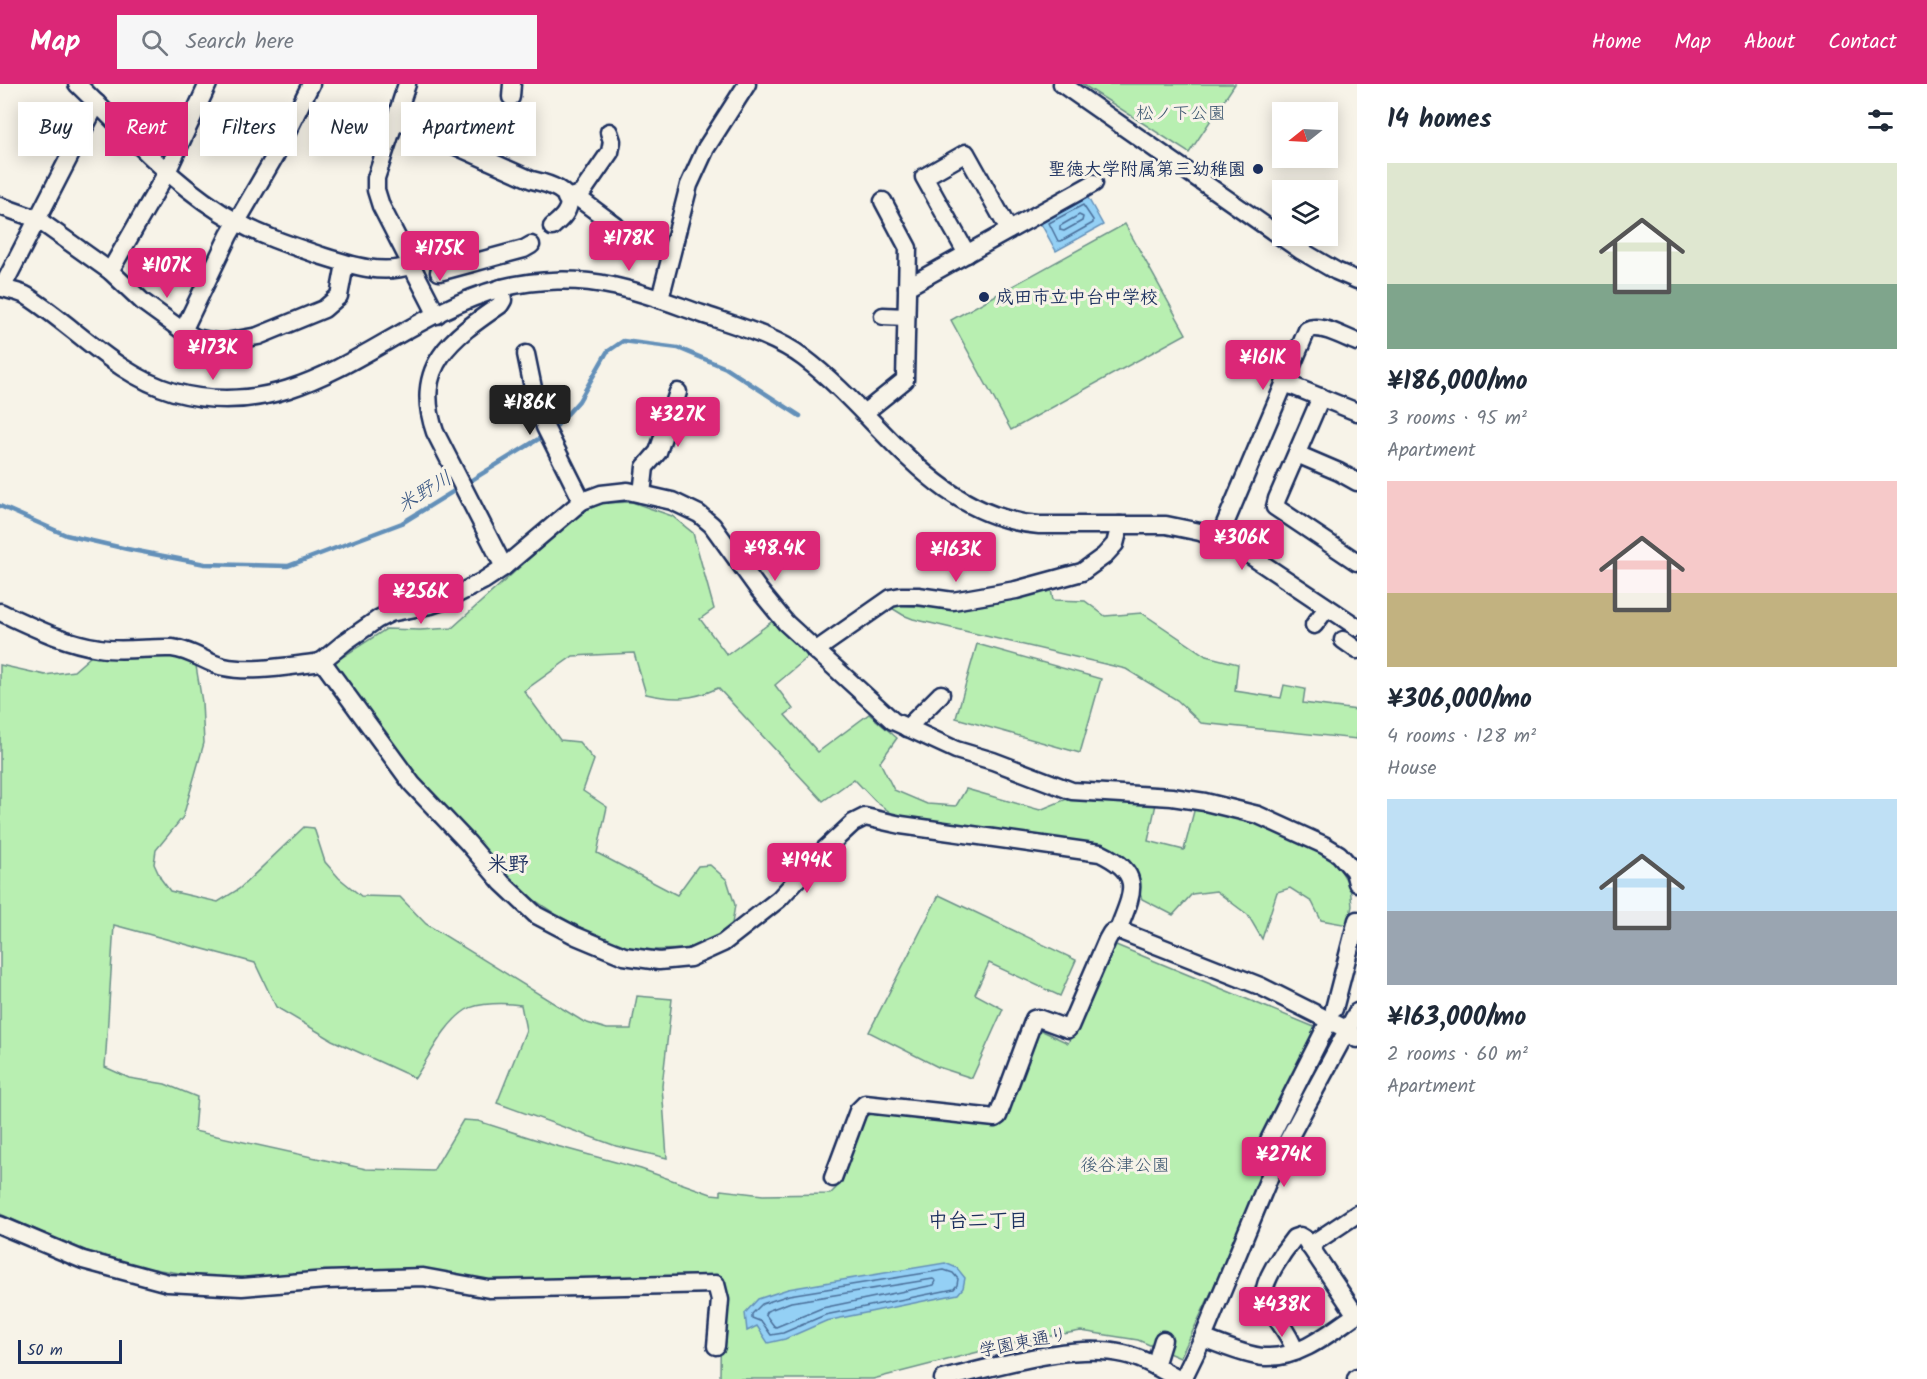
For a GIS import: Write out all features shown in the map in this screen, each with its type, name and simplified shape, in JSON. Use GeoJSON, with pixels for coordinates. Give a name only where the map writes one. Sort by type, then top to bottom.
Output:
{"type":"FeatureCollection","features":[{"type":"Feature","properties":{"kind":"street"},"geometry":{"type":"LineString","coordinates":[[77,84],[167,172],[215,209],[237,222],[289,245],[345,264],[391,271],[412,265]]}},
{"type":"Feature","properties":{"kind":"street"},"geometry":{"type":"LineString","coordinates":[[183,331],[237,222],[275,156],[310,84]]}},
{"type":"Feature","properties":{"kind":"street"},"geometry":{"type":"LineString","coordinates":[[407,84],[379,165],[376,190],[381,206],[437,315]]}},
{"type":"Feature","properties":{"kind":"street"},"geometry":{"type":"LineString","coordinates":[[660,299],[689,185],[706,148],[747,84]]}},
{"type":"Feature","properties":{"kind":"street"},"geometry":{"type":"LineString","coordinates":[[1062,84],[1299,250],[1357,280]]}},
{"type":"Feature","properties":{"kind":"street"},"geometry":{"type":"LineString","coordinates":[[110,271],[167,172],[201,87]]}},
{"type":"Feature","properties":{"kind":"street"},"geometry":{"type":"LineString","coordinates":[[97,103],[1,288],[24,294],[103,356],[153,385],[208,398],[240,399],[266,396],[295,388],[323,376],[455,306],[501,288],[538,282],[590,282],[613,286],[660,299],[749,330],[788,348],[825,376],[927,476],[959,498],[990,514],[1021,523],[1166,525],[1220,538],[1236,546],[1357,627]]}},
{"type":"Feature","properties":{"kind":"street"},"geometry":{"type":"LineString","coordinates":[[395,119],[532,180],[555,185],[616,226]]}},
{"type":"Feature","properties":{"kind":"street"},"geometry":{"type":"LineString","coordinates":[[552,227],[566,214],[572,197],[581,194],[610,152],[612,141],[609,132]]}},
{"type":"Feature","properties":{"kind":"street"},"geometry":{"type":"LineString","coordinates":[[967,254],[924,177],[966,153],[1009,230]]}},
{"type":"Feature","properties":{"kind":"street"},"geometry":{"type":"LineString","coordinates":[[487,160],[488,156]]}},
{"type":"Feature","properties":{"kind":"street"},"geometry":{"type":"LineString","coordinates":[[907,287],[1094,183]]}},
{"type":"Feature","properties":{"kind":"street"},"geometry":{"type":"LineString","coordinates":[[864,412],[905,380],[908,248],[883,201]]}},
{"type":"Feature","properties":{"kind":"street"},"geometry":{"type":"LineString","coordinates":[[0,206],[37,219],[110,271],[142,302],[183,331],[196,338],[220,343],[258,336],[324,309],[339,296],[345,264]]}},
{"type":"Feature","properties":{"kind":"street"},"geometry":{"type":"LineString","coordinates":[[439,272],[524,249],[531,245]]}},
{"type":"Feature","properties":{"kind":"street"},"geometry":{"type":"LineString","coordinates":[[501,288],[503,300],[500,305],[455,337],[440,356],[432,374],[429,402],[435,432],[504,567]]}},
{"type":"Feature","properties":{"kind":"street"},"geometry":{"type":"LineString","coordinates":[[883,316],[906,317]]}},
{"type":"Feature","properties":{"kind":"street"},"geometry":{"type":"LineString","coordinates":[[1220,538],[1307,330],[1312,327],[1321,329],[1357,342]]}},
{"type":"Feature","properties":{"kind":"street"},"geometry":{"type":"LineString","coordinates":[[526,354],[545,427],[582,501]]}},
{"type":"Feature","properties":{"kind":"street"},"geometry":{"type":"LineString","coordinates":[[1285,383],[1357,412]]}},
{"type":"Feature","properties":{"kind":"street"},"geometry":{"type":"LineString","coordinates":[[642,494],[645,467],[658,452],[678,392]]}},
{"type":"Feature","properties":{"kind":"street"},"geometry":{"type":"LineString","coordinates":[[1321,397],[1275,507],[1357,562]]}},
{"type":"Feature","properties":{"kind":"street"},"geometry":{"type":"LineString","coordinates":[[1297,454],[1339,472],[1357,483]]}},
{"type":"Feature","properties":{"kind":"street"},"geometry":{"type":"LineString","coordinates":[[0,612],[49,634],[102,649],[173,648],[189,651],[222,667],[239,669],[322,661],[345,642],[390,613],[446,600],[483,581],[504,567],[582,501],[602,494],[628,491],[672,501],[687,507],[712,525],[759,591],[786,622],[893,721],[906,729],[956,750],[993,761],[1072,791],[1145,795],[1205,802],[1258,815],[1339,854],[1354,872],[1357,883]]}},
{"type":"Feature","properties":{"kind":"street"},"geometry":{"type":"LineString","coordinates":[[815,651],[891,598],[901,596],[953,601],[1016,590],[1082,572],[1104,556],[1115,544],[1120,525]]}},
{"type":"Feature","properties":{"kind":"street"},"geometry":{"type":"LineString","coordinates":[[1314,625],[1327,608]]}},
{"type":"Feature","properties":{"kind":"street"},"geometry":{"type":"LineString","coordinates":[[322,661],[412,784],[468,843],[502,884],[537,915],[576,936],[624,956],[659,961],[690,958],[723,943],[778,899],[825,849],[853,823],[865,817],[901,825],[1100,853],[1119,862],[1131,881],[1133,892],[1118,930]]}},
{"type":"Feature","properties":{"kind":"street"},"geometry":{"type":"LineString","coordinates":[[906,729],[941,694]]}},
{"type":"Feature","properties":{"kind":"street"},"geometry":{"type":"LineString","coordinates":[[1334,1009],[1357,921]]}},
{"type":"Feature","properties":{"kind":"street"},"geometry":{"type":"LineString","coordinates":[[833,1178],[858,1111],[865,1104],[995,1118],[998,1116],[1034,1019],[1038,1018],[1068,1029],[1071,1026],[1107,940],[1111,933],[1118,930],[1260,986],[1353,1035]]}},
{"type":"Feature","properties":{"kind":"street"},"geometry":{"type":"LineString","coordinates":[[1183,1379],[1203,1338],[1280,1156],[1353,1035],[1357,1012]]}},
{"type":"Feature","properties":{"kind":"street"},"geometry":{"type":"LineString","coordinates":[[1280,1156],[1273,1150],[1269,1140],[1327,1025]]}},
{"type":"Feature","properties":{"kind":"street"},"geometry":{"type":"LineString","coordinates":[[1309,1246],[1357,1214]]}},
{"type":"Feature","properties":{"kind":"street"},"geometry":{"type":"LineString","coordinates":[[0,1225],[83,1260],[168,1283],[242,1287],[326,1280],[423,1277],[489,1289],[716,1284],[720,1300],[716,1346]]}},
{"type":"Feature","properties":{"kind":"street"},"geometry":{"type":"LineString","coordinates":[[1203,1338],[1263,1358],[1278,1357],[1295,1351],[1315,1342],[1356,1314],[1300,1236],[1294,1238],[1263,1287],[1264,1298],[1289,1336],[1295,1351]]}},
{"type":"Feature","properties":{"kind":"street"},"geometry":{"type":"LineString","coordinates":[[1155,1366],[1163,1340]]}},
{"type":"Feature","properties":{"kind":"street","name":"学園東通り"},"geometry":{"type":"LineString","coordinates":[[943,1379],[1065,1352],[1095,1350],[1125,1354],[1155,1366],[1178,1379]]}},
{"type":"Feature","properties":{"kind":"green space","name":"松ノ下公園"},"geometry":{"type":"Polygon","coordinates":[[[1082,84],[1235,84],[1189,153],[1082,84]]]}},
{"type":"Feature","properties":{"kind":"green space"},"geometry":{"type":"Polygon","coordinates":[[[1125,224],[1186,334],[1011,430],[951,320],[1125,224]]]}},
{"type":"Feature","properties":{"kind":"green space"},"geometry":{"type":"Polygon","coordinates":[[[632,502],[672,516],[693,533],[714,609],[700,619],[727,655],[774,620],[808,657],[775,685],[793,709],[785,715],[818,752],[869,714],[897,738],[880,762],[894,790],[927,804],[956,806],[966,789],[1040,810],[1069,798],[1156,804],[1148,841],[1184,850],[1195,807],[1245,816],[1317,848],[1338,866],[1350,886],[1352,906],[1348,925],[1321,920],[1312,902],[1290,888],[1277,892],[1262,939],[1248,915],[1216,891],[1192,894],[1173,915],[1142,899],[1129,864],[1106,846],[894,815],[875,801],[854,779],[823,801],[718,688],[700,695],[682,698],[646,694],[634,653],[573,656],[524,691],[560,740],[579,742],[594,760],[583,791],[607,807],[597,853],[677,895],[698,866],[710,865],[727,880],[735,905],[731,930],[687,949],[655,950],[618,947],[557,915],[515,887],[418,783],[333,663],[386,629],[452,628],[582,511],[604,503],[632,502]]]}},
{"type":"Feature","properties":{"kind":"green space"},"geometry":{"type":"Polygon","coordinates":[[[1051,590],[1053,600],[1085,601],[1105,616],[1142,613],[1206,656],[1238,664],[1235,691],[1281,698],[1284,685],[1305,689],[1303,703],[1357,710],[1357,739],[1201,723],[1177,700],[1126,669],[913,619],[890,607],[894,605],[962,609],[1051,590]]]}},
{"type":"Feature","properties":{"kind":"green space"},"geometry":{"type":"Polygon","coordinates":[[[977,644],[1101,679],[1080,753],[956,718],[977,644]]]}},
{"type":"Feature","properties":{"kind":"green space","name":"後谷津公園"},"geometry":{"type":"Polygon","coordinates":[[[98,650],[179,654],[195,660],[202,702],[204,743],[183,817],[156,850],[154,864],[170,891],[218,902],[239,889],[304,827],[314,828],[325,862],[339,878],[361,896],[400,897],[426,924],[584,1022],[607,1029],[631,1029],[637,996],[672,999],[662,1086],[667,1158],[616,1146],[497,1103],[526,1030],[521,1005],[485,1004],[466,1010],[444,1032],[415,1078],[332,1040],[276,1007],[255,963],[114,925],[105,1067],[129,1078],[165,1084],[197,1097],[194,1131],[366,1169],[433,1171],[463,1120],[478,1121],[553,1145],[641,1169],[711,1194],[721,1195],[721,1190],[763,1195],[830,1194],[836,1188],[862,1115],[874,1109],[999,1127],[1034,1027],[1068,1043],[1116,945],[1336,1036],[1180,1358],[1138,1340],[1081,1331],[1021,1341],[873,1379],[720,1379],[721,1282],[267,1286],[133,1266],[75,1247],[0,1214],[0,665],[45,675],[74,671],[98,650]]]}},
{"type":"Feature","properties":{"kind":"green space"},"geometry":{"type":"Polygon","coordinates":[[[939,895],[1076,960],[1060,996],[989,963],[975,994],[1003,1009],[972,1078],[938,1067],[869,1032],[939,895]]]}},
{"type":"Feature","properties":{"kind":"water"},"geometry":{"type":"Polygon","coordinates":[[[1087,196],[1103,225],[1056,251],[1040,222],[1087,196]]]}},
{"type":"Feature","properties":{"kind":"water"},"geometry":{"type":"Polygon","coordinates":[[[945,1263],[957,1268],[965,1278],[963,1288],[958,1294],[826,1321],[785,1339],[768,1343],[757,1326],[747,1331],[745,1313],[758,1299],[788,1289],[945,1263]]]}},
{"type":"Feature","properties":{"kind":"waterway","name":"米野川"},"geometry":{"type":"LineString","coordinates":[[552,431],[579,401],[607,352],[623,341],[678,348],[726,368],[800,416]]}},
{"type":"Feature","properties":{"kind":"waterway","name":"米野川"},"geometry":{"type":"LineString","coordinates":[[0,506],[66,535],[127,549],[205,564],[288,566],[402,523],[545,435]]}},
{"type":"Feature","properties":{"kind":"place","name":"聖徳大学附属第三幼稚園"},"geometry":{"type":"Point","coordinates":[1258,169]}},
{"type":"Feature","properties":{"kind":"place","name":"成田市立中台中学校"},"geometry":{"type":"Point","coordinates":[984,297]}},
{"type":"Feature","properties":{"kind":"district","name":"米野"},"geometry":{"type":"Point","coordinates":[508,864]}},
{"type":"Feature","properties":{"kind":"district","name":"中台二丁目"},"geometry":{"type":"Point","coordinates":[978,1220]}}]}
